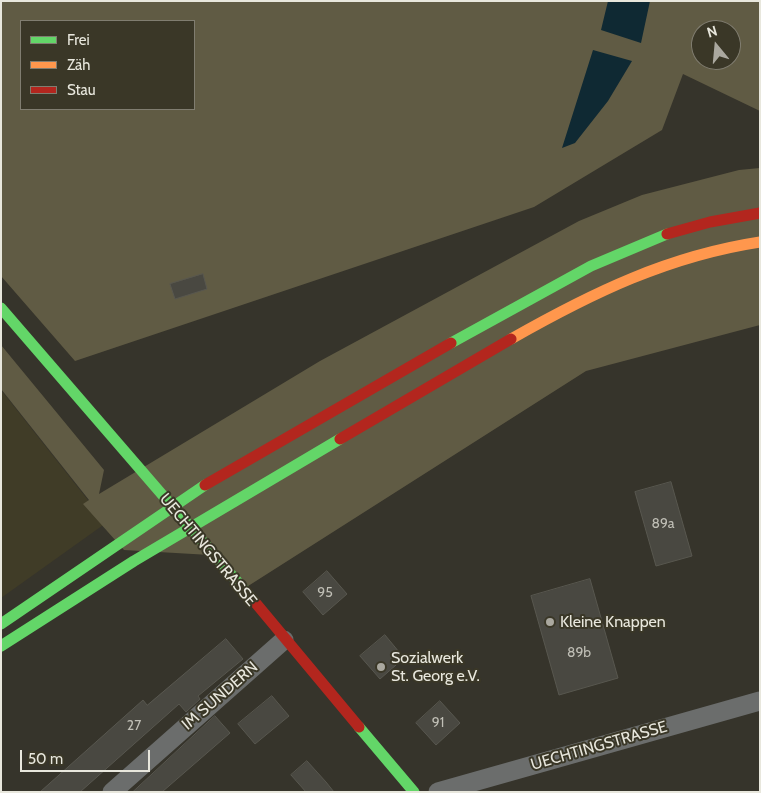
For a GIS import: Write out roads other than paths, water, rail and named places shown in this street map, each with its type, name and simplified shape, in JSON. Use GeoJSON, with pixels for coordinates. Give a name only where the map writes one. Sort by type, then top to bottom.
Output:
{"type":"FeatureCollection","features":[{"type":"Feature","properties":{"kind":"main road"},"geometry":{"type":"LineString","coordinates":[[1,624],[209,482],[379,383],[591,266],[670,232],[710,222],[760,213]]}},
{"type":"Feature","properties":{"kind":"main road"},"geometry":{"type":"LineString","coordinates":[[1,646],[58,608],[547,319],[647,270],[719,248],[760,242]]}},
{"type":"Feature","properties":{"kind":"main road","name":"UECHTINGSTRASSE"},"geometry":{"type":"LineString","coordinates":[[1,308],[414,792]]}},
{"type":"Feature","properties":{"kind":"street","name":"IM SUNDERN"},"geometry":{"type":"LineString","coordinates":[[112,792],[284,640]]}},
{"type":"Feature","properties":{"kind":"street","name":"UECHTINGSTRASSE"},"geometry":{"type":"LineString","coordinates":[[438,792],[760,702]]}},
{"type":"Feature","properties":{"kind":"water"},"geometry":{"type":"Polygon","coordinates":[[[608,1],[650,1],[641,43],[601,30],[608,1]]]}},
{"type":"Feature","properties":{"kind":"water"},"geometry":{"type":"Polygon","coordinates":[[[593,50],[632,61],[608,101],[575,143],[562,148],[593,50]]]}},
{"type":"Feature","properties":{"kind":"place","name":"Kleine Knappen"},"geometry":{"type":"Point","coordinates":[550,622]}},
{"type":"Feature","properties":{"kind":"place","name":"Sozialwerk St. Georg e.V."},"geometry":{"type":"Point","coordinates":[381,667]}}]}
